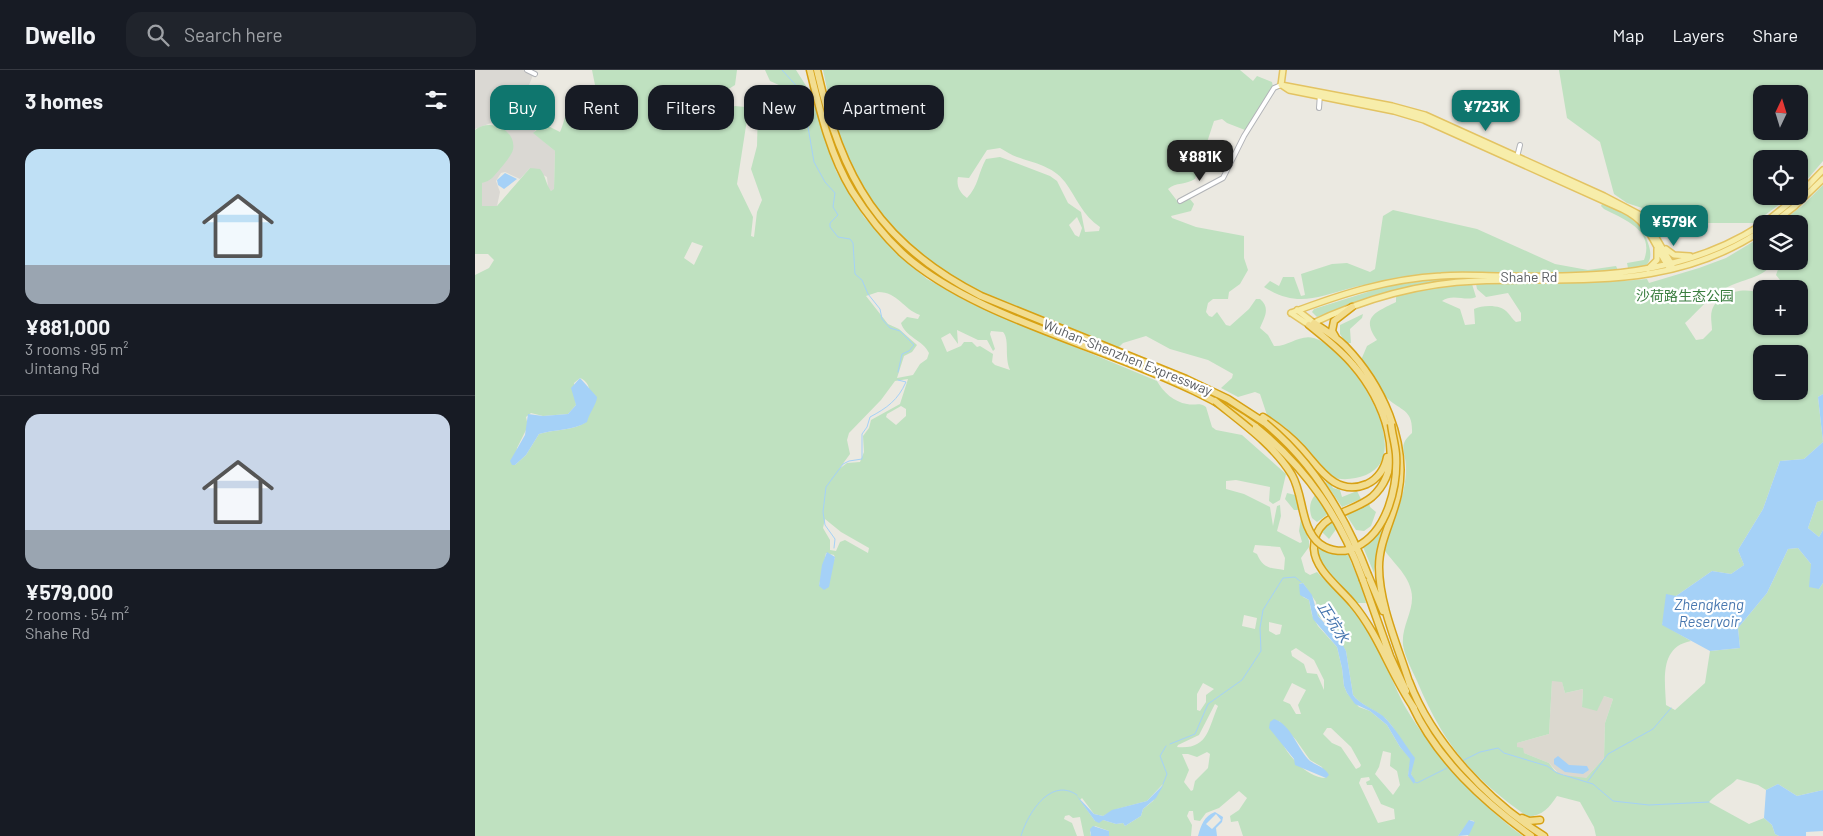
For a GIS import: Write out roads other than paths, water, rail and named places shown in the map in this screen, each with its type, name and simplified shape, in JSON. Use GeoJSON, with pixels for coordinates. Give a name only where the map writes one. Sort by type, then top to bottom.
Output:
{"type":"FeatureCollection","features":[{"type":"Feature","properties":{"kind":"highway","name":"Wuhan-Shenzhen Expressway"},"geometry":{"type":"LineString","coordinates":[[810,70],[834,153],[851,190],[877,226],[901,252],[939,281],[957,292],[1176,378]]}},
{"type":"Feature","properties":{"kind":"highway","name":"Wuhan-Shenzhen Expressway"},"geometry":{"type":"LineString","coordinates":[[817,70],[833,128],[848,168],[873,210],[900,242],[916,256],[951,281],[981,296],[1176,378],[1218,398],[1256,427],[1294,461],[1320,494],[1346,537],[1366,577],[1390,656],[1414,708],[1439,750],[1531,836]]}},
{"type":"Feature","properties":{"kind":"highway"},"geometry":{"type":"LineString","coordinates":[[1352,307],[1337,323],[1338,335],[1342,344],[1374,384],[1391,424],[1399,452],[1400,485],[1381,547],[1379,578],[1384,602],[1410,685]]}},
{"type":"Feature","properties":{"kind":"highway"},"geometry":{"type":"LineString","coordinates":[[1312,324],[1342,344]]}},
{"type":"Feature","properties":{"kind":"highway"},"geometry":{"type":"LineString","coordinates":[[1312,324],[1338,348],[1361,374],[1377,402],[1386,430],[1391,458],[1384,481],[1368,500],[1324,522],[1317,532],[1314,549],[1321,568],[1368,624],[1400,688],[1414,708]]}},
{"type":"Feature","properties":{"kind":"highway","name":"Wuhan-Shenzhen Expressway"},"geometry":{"type":"LineString","coordinates":[[1218,398],[1228,399],[1265,424],[1294,450],[1317,478],[1347,525],[1410,685],[1446,745],[1477,787],[1544,836]]}},
{"type":"Feature","properties":{"kind":"highway"},"geometry":{"type":"LineString","coordinates":[[1218,398],[1285,464],[1297,485],[1311,532],[1321,544],[1336,551],[1347,551],[1366,541],[1376,530],[1386,512],[1392,494],[1396,470],[1391,424]]}},
{"type":"Feature","properties":{"kind":"highway"},"geometry":{"type":"LineString","coordinates":[[1228,399],[1276,425],[1302,449],[1326,478],[1343,486],[1354,487],[1366,484],[1381,473],[1388,454],[1386,430]]}},
{"type":"Feature","properties":{"kind":"highway"},"geometry":{"type":"LineString","coordinates":[[1507,810],[1527,820],[1540,820]]}},
{"type":"Feature","properties":{"kind":"main road"},"geometry":{"type":"LineString","coordinates":[[1283,70],[1281,85],[1425,115],[1516,159],[1636,211],[1649,222],[1672,270]]}},
{"type":"Feature","properties":{"kind":"main road","name":"Shahe Rd"},"geometry":{"type":"LineString","coordinates":[[1808,186],[1823,170]]}},
{"type":"Feature","properties":{"kind":"main road"},"geometry":{"type":"LineString","coordinates":[[1784,215],[1823,179]]}},
{"type":"Feature","properties":{"kind":"main road","name":"Shahe Rd"},"geometry":{"type":"LineString","coordinates":[[1774,215],[1786,205]]}},
{"type":"Feature","properties":{"kind":"main road","name":"Shahe Rd"},"geometry":{"type":"LineString","coordinates":[[1753,230],[1736,240],[1700,255],[1646,270],[1593,276],[1445,276],[1412,278],[1349,292],[1294,312],[1312,324],[1352,307],[1406,291],[1457,283],[1609,279],[1672,270],[1726,251],[1753,236]]}},
{"type":"Feature","properties":{"kind":"main road"},"geometry":{"type":"LineString","coordinates":[[1657,241],[1674,256],[1700,255]]}},
{"type":"Feature","properties":{"kind":"main road"},"geometry":{"type":"LineString","coordinates":[[1646,270],[1657,260],[1657,241]]}},
{"type":"Feature","properties":{"kind":"street"},"geometry":{"type":"LineString","coordinates":[[527,70],[535,74]]}},
{"type":"Feature","properties":{"kind":"street"},"geometry":{"type":"LineString","coordinates":[[1180,202],[1223,178],[1244,136],[1274,88],[1281,85]]}},
{"type":"Feature","properties":{"kind":"street"},"geometry":{"type":"LineString","coordinates":[[1319,108],[1321,94]]}},
{"type":"Feature","properties":{"kind":"street"},"geometry":{"type":"LineString","coordinates":[[1516,159],[1520,145]]}},
{"type":"Feature","properties":{"kind":"water"},"geometry":{"type":"Polygon","coordinates":[[[505,173],[517,179],[504,189],[498,185],[497,180],[505,173]]]}},
{"type":"Feature","properties":{"kind":"water"},"geometry":{"type":"Polygon","coordinates":[[[580,378],[597,397],[587,422],[575,427],[539,434],[526,455],[515,465],[512,465],[510,461],[525,435],[528,414],[543,416],[568,414],[576,405],[571,388],[580,378]]]}},
{"type":"Feature","properties":{"kind":"water"},"geometry":{"type":"Polygon","coordinates":[[[1823,394],[1823,442],[1818,397],[1823,394]]]}},
{"type":"Feature","properties":{"kind":"water","name":"Zhengkeng Reservoir"},"geometry":{"type":"Polygon","coordinates":[[[1823,442],[1823,500],[1817,502],[1808,528],[1819,537],[1823,530],[1823,583],[1819,589],[1809,587],[1811,564],[1798,548],[1788,549],[1767,593],[1738,628],[1740,648],[1710,651],[1662,625],[1666,594],[1676,596],[1712,571],[1731,574],[1744,565],[1738,550],[1763,509],[1780,461],[1804,459],[1823,442]]]}},
{"type":"Feature","properties":{"kind":"water"},"geometry":{"type":"Polygon","coordinates":[[[827,552],[835,557],[829,587],[824,590],[819,586],[822,565],[827,552]]]}},
{"type":"Feature","properties":{"kind":"water"},"geometry":{"type":"Polygon","coordinates":[[[1303,583],[1312,595],[1318,616],[1340,640],[1346,651],[1353,695],[1387,720],[1415,758],[1411,774],[1415,780],[1414,784],[1408,776],[1410,759],[1400,747],[1387,725],[1370,711],[1355,704],[1347,693],[1337,647],[1313,619],[1309,600],[1300,595],[1299,584],[1303,583]]]}},
{"type":"Feature","properties":{"kind":"water"},"geometry":{"type":"Polygon","coordinates":[[[1274,719],[1285,726],[1310,761],[1327,772],[1329,775],[1326,778],[1295,765],[1294,759],[1269,728],[1270,722],[1274,719]]]}},
{"type":"Feature","properties":{"kind":"water"},"geometry":{"type":"Polygon","coordinates":[[[1558,756],[1569,765],[1587,766],[1589,770],[1583,774],[1565,772],[1554,764],[1554,759],[1558,756]]]}},
{"type":"Feature","properties":{"kind":"water"},"geometry":{"type":"Polygon","coordinates":[[[1164,784],[1156,798],[1143,809],[1141,816],[1125,826],[1123,823],[1116,824],[1103,820],[1099,823],[1095,821],[1076,795],[1094,814],[1103,816],[1112,810],[1147,801],[1164,784]]]}},
{"type":"Feature","properties":{"kind":"water"},"geometry":{"type":"Polygon","coordinates":[[[1778,784],[1797,796],[1823,790],[1823,831],[1806,832],[1806,836],[1779,836],[1775,834],[1772,825],[1764,818],[1766,790],[1778,784]]]}},
{"type":"Feature","properties":{"kind":"water"},"geometry":{"type":"Polygon","coordinates":[[[1215,812],[1223,817],[1222,822],[1216,828],[1217,836],[1198,836],[1203,821],[1215,812]],[[1216,814],[1206,824],[1212,829],[1221,820],[1216,814]]]}},
{"type":"Feature","properties":{"kind":"water"},"geometry":{"type":"Polygon","coordinates":[[[1469,820],[1475,822],[1469,835],[1458,836],[1469,820]]]}},
{"type":"Feature","properties":{"kind":"water"},"geometry":{"type":"Polygon","coordinates":[[[1093,826],[1109,831],[1109,836],[1091,836],[1090,829],[1093,826]]]}},
{"type":"Feature","properties":{"kind":"waterway"},"geometry":{"type":"LineString","coordinates":[[782,70],[802,92],[814,162],[825,182],[835,193],[833,207],[838,215],[830,223],[830,227],[838,237],[850,239],[853,243],[855,274],[862,280],[868,294],[880,309],[882,319],[890,328],[900,331],[914,345],[909,351],[902,354],[898,372]]}},
{"type":"Feature","properties":{"kind":"waterway"},"geometry":{"type":"LineString","coordinates":[[834,548],[835,539],[825,525],[823,512],[826,487],[843,464],[862,459],[862,434],[867,427],[870,417],[896,399],[906,382],[898,380]]}},
{"type":"Feature","properties":{"kind":"waterway","name":"正坑水"},"geometry":{"type":"LineString","coordinates":[[1170,744],[1195,734],[1208,704],[1242,680],[1261,651],[1260,628],[1263,610],[1283,578],[1295,577],[1301,582]]}},
{"type":"Feature","properties":{"kind":"waterway","name":"正坑水"},"geometry":{"type":"LineString","coordinates":[[1588,781],[1608,754],[1653,729],[1671,708]]}},
{"type":"Feature","properties":{"kind":"waterway","name":"正坑水"},"geometry":{"type":"LineString","coordinates":[[1163,784],[1167,774],[1160,756],[1166,746]]}},
{"type":"Feature","properties":{"kind":"waterway","name":"正坑水"},"geometry":{"type":"LineString","coordinates":[[1462,761],[1480,752],[1498,748],[1504,753],[1547,766],[1557,773],[1593,784],[1613,801],[1649,805],[1709,802]]}},
{"type":"Feature","properties":{"kind":"waterway","name":"正坑水"},"geometry":{"type":"LineString","coordinates":[[1413,781],[1417,783],[1449,767]]}},
{"type":"Feature","properties":{"kind":"waterway","name":"正坑水"},"geometry":{"type":"LineString","coordinates":[[1021,836],[1028,818],[1041,800],[1049,794],[1058,790],[1067,790],[1077,795]]}},
{"type":"Feature","properties":{"kind":"park label","name":"沙荷路生态公园"},"geometry":{"type":"Point","coordinates":[1685,295]}}]}
